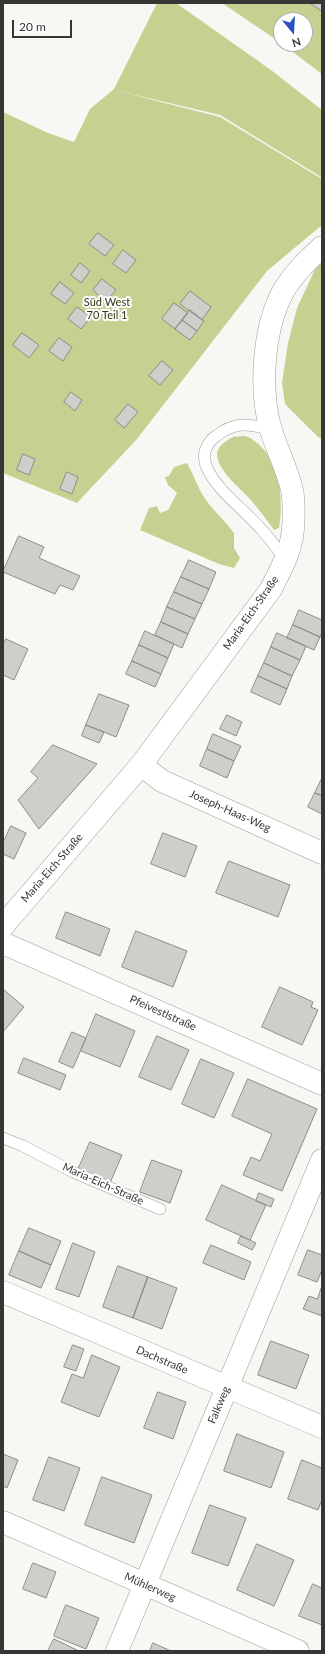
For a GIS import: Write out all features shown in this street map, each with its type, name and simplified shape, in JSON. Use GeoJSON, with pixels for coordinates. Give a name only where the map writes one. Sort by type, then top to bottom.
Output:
{"type":"FeatureCollection","features":[{"type":"Feature","properties":{"kind":"street","name":"Maria-Eich-Straße"},"geometry":{"type":"LineString","coordinates":[[3,926],[141,765],[271,589],[286,560],[293,529],[292,491],[270,429],[264,380],[265,355],[276,308],[284,290],[303,264],[322,247]]}},
{"type":"Feature","properties":{"kind":"street","name":"Joseph-Haas-Weg"},"geometry":{"type":"LineString","coordinates":[[141,765],[162,781],[322,853]]}},
{"type":"Feature","properties":{"kind":"street","name":"Pfeivestlstraße"},"geometry":{"type":"LineString","coordinates":[[3,943],[322,1084]]}},
{"type":"Feature","properties":{"kind":"street","name":"Falkweg"},"geometry":{"type":"LineString","coordinates":[[117,1651],[322,1160]]}},
{"type":"Feature","properties":{"kind":"street","name":"Dachstraße"},"geometry":{"type":"LineString","coordinates":[[3,1292],[322,1427]]}},
{"type":"Feature","properties":{"kind":"street","name":"Mühlerweg"},"geometry":{"type":"LineString","coordinates":[[3,1522],[298,1651]]}},
{"type":"Feature","properties":{"kind":"lane"},"geometry":{"type":"LineString","coordinates":[[270,429],[248,423],[226,428],[211,440],[204,452],[206,467],[219,486],[261,529],[286,560]]}},
{"type":"Feature","properties":{"kind":"lane","name":"Maria-Eich-Straße"},"geometry":{"type":"LineString","coordinates":[[3,1138],[23,1146],[73,1172],[160,1209]]}},
{"type":"Feature","properties":{"kind":"green space","name":"Süd West 70 Teil 1"},"geometry":{"type":"Polygon","coordinates":[[[157,3],[176,3],[271,70],[322,110],[322,176],[321,177],[220,115],[114,90],[220,117],[322,179],[322,225],[267,271],[137,439],[77,503],[3,473],[3,112],[48,133],[74,142],[90,109],[114,89],[157,3]]]}},
{"type":"Feature","properties":{"kind":"green space"},"geometry":{"type":"Polygon","coordinates":[[[222,3],[322,3],[322,74],[293,52],[313,52],[313,12],[273,12],[273,38],[222,3]]]}},
{"type":"Feature","properties":{"kind":"green space"},"geometry":{"type":"Polygon","coordinates":[[[322,262],[322,439],[318,437],[285,404],[282,383],[288,343],[297,308],[317,265],[322,262]]]}},
{"type":"Feature","properties":{"kind":"green space"},"geometry":{"type":"Polygon","coordinates":[[[246,436],[250,438],[264,450],[270,460],[275,470],[280,493],[281,505],[279,528],[274,530],[256,506],[221,466],[217,454],[219,448],[233,437],[246,436]]]}},
{"type":"Feature","properties":{"kind":"green space"},"geometry":{"type":"Polygon","coordinates":[[[187,463],[206,499],[234,533],[234,548],[240,558],[234,568],[219,564],[140,530],[149,508],[157,506],[160,513],[168,510],[177,493],[168,485],[165,477],[169,476],[174,467],[187,463]]]}},
{"type":"Feature","properties":{"kind":"building"},"geometry":{"type":"Polygon","coordinates":[[[310,3],[322,3],[322,11],[310,3]]]}},
{"type":"Feature","properties":{"kind":"building"},"geometry":{"type":"Polygon","coordinates":[[[98,233],[114,245],[105,256],[89,244],[98,233]]]}},
{"type":"Feature","properties":{"kind":"building"},"geometry":{"type":"Polygon","coordinates":[[[123,250],[136,260],[126,273],[113,264],[123,250]]]}},
{"type":"Feature","properties":{"kind":"building"},"geometry":{"type":"Polygon","coordinates":[[[80,263],[90,271],[81,283],[71,275],[80,263]]]}},
{"type":"Feature","properties":{"kind":"building"},"geometry":{"type":"Polygon","coordinates":[[[102,279],[116,290],[106,302],[93,290],[102,279]]]}},
{"type":"Feature","properties":{"kind":"building"},"geometry":{"type":"Polygon","coordinates":[[[60,282],[74,293],[65,304],[51,294],[60,282]]]}},
{"type":"Feature","properties":{"kind":"building"},"geometry":{"type":"Polygon","coordinates":[[[190,291],[211,307],[202,320],[180,304],[190,291]]]}},
{"type":"Feature","properties":{"kind":"building"},"geometry":{"type":"Polygon","coordinates":[[[174,303],[188,313],[175,329],[162,319],[174,303]]]}},
{"type":"Feature","properties":{"kind":"building"},"geometry":{"type":"Polygon","coordinates":[[[77,307],[91,317],[81,329],[68,319],[77,307]]]}},
{"type":"Feature","properties":{"kind":"building"},"geometry":{"type":"Polygon","coordinates":[[[190,310],[204,321],[197,331],[182,320],[190,310]]]}},
{"type":"Feature","properties":{"kind":"building"},"geometry":{"type":"Polygon","coordinates":[[[182,320],[197,331],[190,340],[175,329],[182,320]]]}},
{"type":"Feature","properties":{"kind":"building"},"geometry":{"type":"Polygon","coordinates":[[[22,333],[39,345],[29,358],[13,345],[22,333]]]}},
{"type":"Feature","properties":{"kind":"building"},"geometry":{"type":"Polygon","coordinates":[[[59,338],[72,347],[63,361],[49,351],[59,338]]]}},
{"type":"Feature","properties":{"kind":"building"},"geometry":{"type":"Polygon","coordinates":[[[162,361],[173,370],[160,385],[149,376],[162,361]]]}},
{"type":"Feature","properties":{"kind":"building"},"geometry":{"type":"Polygon","coordinates":[[[71,392],[82,400],[75,411],[64,402],[71,392]]]}},
{"type":"Feature","properties":{"kind":"building"},"geometry":{"type":"Polygon","coordinates":[[[128,404],[138,412],[124,428],[115,420],[128,404]]]}},
{"type":"Feature","properties":{"kind":"building"},"geometry":{"type":"Polygon","coordinates":[[[23,454],[35,459],[29,475],[17,470],[23,454]]]}},
{"type":"Feature","properties":{"kind":"building"},"geometry":{"type":"Polygon","coordinates":[[[67,472],[78,477],[72,494],[60,489],[67,472]]]}},
{"type":"Feature","properties":{"kind":"building"},"geometry":{"type":"Polygon","coordinates":[[[19,536],[44,547],[39,558],[80,576],[73,590],[60,585],[55,594],[3,572],[19,536]]]}},
{"type":"Feature","properties":{"kind":"building"},"geometry":{"type":"Polygon","coordinates":[[[189,560],[216,572],[209,589],[181,577],[189,560]]]}},
{"type":"Feature","properties":{"kind":"building"},"geometry":{"type":"Polygon","coordinates":[[[181,577],[209,589],[202,604],[174,592],[181,577]]]}},
{"type":"Feature","properties":{"kind":"building"},"geometry":{"type":"Polygon","coordinates":[[[174,592],[202,604],[195,619],[167,607],[174,592]]]}},
{"type":"Feature","properties":{"kind":"building"},"geometry":{"type":"Polygon","coordinates":[[[167,607],[195,619],[188,634],[161,622],[167,607]]]}},
{"type":"Feature","properties":{"kind":"building"},"geometry":{"type":"Polygon","coordinates":[[[299,610],[322,620],[322,632],[320,637],[293,625],[299,610]]]}},
{"type":"Feature","properties":{"kind":"building"},"geometry":{"type":"Polygon","coordinates":[[[161,622],[188,634],[182,648],[155,635],[161,622]]]}},
{"type":"Feature","properties":{"kind":"building"},"geometry":{"type":"Polygon","coordinates":[[[293,625],[320,637],[314,650],[287,638],[293,625]]]}},
{"type":"Feature","properties":{"kind":"building"},"geometry":{"type":"Polygon","coordinates":[[[145,631],[174,644],[168,658],[139,645],[145,631]]]}},
{"type":"Feature","properties":{"kind":"building"},"geometry":{"type":"Polygon","coordinates":[[[277,633],[306,646],[300,660],[271,647],[277,633]]]}},
{"type":"Feature","properties":{"kind":"building"},"geometry":{"type":"Polygon","coordinates":[[[6,639],[28,649],[14,680],[3,675],[3,645],[6,639]]]}},
{"type":"Feature","properties":{"kind":"building"},"geometry":{"type":"Polygon","coordinates":[[[139,645],[168,658],[161,674],[132,661],[139,645]]]}},
{"type":"Feature","properties":{"kind":"building"},"geometry":{"type":"Polygon","coordinates":[[[271,647],[300,660],[292,676],[264,663],[271,647]]]}},
{"type":"Feature","properties":{"kind":"building"},"geometry":{"type":"Polygon","coordinates":[[[132,661],[161,674],[155,687],[126,674],[132,661]]]}},
{"type":"Feature","properties":{"kind":"building"},"geometry":{"type":"Polygon","coordinates":[[[264,663],[292,676],[287,689],[258,676],[264,663]]]}},
{"type":"Feature","properties":{"kind":"building"},"geometry":{"type":"Polygon","coordinates":[[[258,676],[287,689],[280,705],[251,692],[258,676]]]}},
{"type":"Feature","properties":{"kind":"building"},"geometry":{"type":"Polygon","coordinates":[[[99,694],[129,705],[116,737],[86,725],[99,694]]]}},
{"type":"Feature","properties":{"kind":"building"},"geometry":{"type":"Polygon","coordinates":[[[227,715],[242,722],[236,736],[220,729],[227,715]]]}},
{"type":"Feature","properties":{"kind":"building"},"geometry":{"type":"Polygon","coordinates":[[[86,725],[104,732],[99,743],[82,736],[86,725]]]}},
{"type":"Feature","properties":{"kind":"building"},"geometry":{"type":"Polygon","coordinates":[[[213,734],[241,746],[234,761],[207,749],[213,734]]]}},
{"type":"Feature","properties":{"kind":"building"},"geometry":{"type":"Polygon","coordinates":[[[53,745],[97,764],[39,829],[18,800],[38,778],[31,772],[53,745]]]}},
{"type":"Feature","properties":{"kind":"building"},"geometry":{"type":"Polygon","coordinates":[[[207,749],[234,761],[227,778],[200,766],[207,749]]]}},
{"type":"Feature","properties":{"kind":"building"},"geometry":{"type":"Polygon","coordinates":[[[322,778],[322,796],[315,793],[322,778]]]}},
{"type":"Feature","properties":{"kind":"building"},"geometry":{"type":"Polygon","coordinates":[[[315,793],[322,796],[322,814],[308,807],[315,793]]]}},
{"type":"Feature","properties":{"kind":"building"},"geometry":{"type":"Polygon","coordinates":[[[11,826],[26,833],[14,859],[3,854],[3,843],[11,826]]]}},
{"type":"Feature","properties":{"kind":"building"},"geometry":{"type":"Polygon","coordinates":[[[163,833],[197,846],[185,877],[151,864],[163,833]]]}},
{"type":"Feature","properties":{"kind":"building"},"geometry":{"type":"Polygon","coordinates":[[[229,861],[290,885],[278,917],[216,893],[229,861]]]}},
{"type":"Feature","properties":{"kind":"building"},"geometry":{"type":"Polygon","coordinates":[[[66,912],[110,929],[100,956],[56,938],[66,912]]]}},
{"type":"Feature","properties":{"kind":"building"},"geometry":{"type":"Polygon","coordinates":[[[136,931],[187,951],[173,987],[122,967],[136,931]]]}},
{"type":"Feature","properties":{"kind":"building"},"geometry":{"type":"Polygon","coordinates":[[[280,987],[313,1002],[311,1007],[318,1010],[302,1045],[262,1027],[280,987]]]}},
{"type":"Feature","properties":{"kind":"building"},"geometry":{"type":"Polygon","coordinates":[[[3,989],[24,1007],[3,1032],[3,989]]]}},
{"type":"Feature","properties":{"kind":"building"},"geometry":{"type":"Polygon","coordinates":[[[96,1014],[135,1031],[120,1067],[81,1051],[96,1014]]]}},
{"type":"Feature","properties":{"kind":"building"},"geometry":{"type":"Polygon","coordinates":[[[72,1032],[86,1038],[73,1068],[59,1062],[72,1032]]]}},
{"type":"Feature","properties":{"kind":"building"},"geometry":{"type":"Polygon","coordinates":[[[157,1036],[189,1050],[171,1090],[139,1077],[157,1036]]]}},
{"type":"Feature","properties":{"kind":"building"},"geometry":{"type":"Polygon","coordinates":[[[24,1058],[66,1075],[60,1090],[18,1073],[24,1058]]]}},
{"type":"Feature","properties":{"kind":"building"},"geometry":{"type":"Polygon","coordinates":[[[201,1059],[234,1073],[214,1118],[182,1104],[201,1059]]]}},
{"type":"Feature","properties":{"kind":"building"},"geometry":{"type":"Polygon","coordinates":[[[248,1079],[317,1109],[282,1191],[243,1175],[251,1157],[260,1161],[272,1134],[232,1116],[248,1079]]]}},
{"type":"Feature","properties":{"kind":"building"},"geometry":{"type":"Polygon","coordinates":[[[90,1142],[122,1155],[110,1183],[78,1170],[90,1142]]]}},
{"type":"Feature","properties":{"kind":"building"},"geometry":{"type":"Polygon","coordinates":[[[152,1160],[182,1171],[170,1203],[140,1192],[152,1160]]]}},
{"type":"Feature","properties":{"kind":"building"},"geometry":{"type":"Polygon","coordinates":[[[222,1185],[266,1205],[250,1240],[206,1220],[222,1185]]]}},
{"type":"Feature","properties":{"kind":"building"},"geometry":{"type":"Polygon","coordinates":[[[259,1193],[274,1199],[271,1207],[256,1201],[259,1193]]]}},
{"type":"Feature","properties":{"kind":"building"},"geometry":{"type":"Polygon","coordinates":[[[29,1228],[61,1241],[51,1265],[19,1251],[29,1228]]]}},
{"type":"Feature","properties":{"kind":"building"},"geometry":{"type":"Polygon","coordinates":[[[241,1236],[256,1243],[252,1250],[238,1243],[241,1236]]]}},
{"type":"Feature","properties":{"kind":"building"},"geometry":{"type":"Polygon","coordinates":[[[73,1243],[95,1252],[79,1297],[56,1289],[73,1243]]]}},
{"type":"Feature","properties":{"kind":"building"},"geometry":{"type":"Polygon","coordinates":[[[211,1245],[251,1262],[244,1280],[203,1263],[211,1245]]]}},
{"type":"Feature","properties":{"kind":"building"},"geometry":{"type":"Polygon","coordinates":[[[308,1250],[322,1255],[322,1270],[317,1282],[298,1275],[308,1250]]]}},
{"type":"Feature","properties":{"kind":"building"},"geometry":{"type":"Polygon","coordinates":[[[19,1251],[51,1265],[41,1288],[9,1275],[19,1251]]]}},
{"type":"Feature","properties":{"kind":"building"},"geometry":{"type":"Polygon","coordinates":[[[118,1266],[148,1277],[133,1318],[103,1307],[118,1266]]]}},
{"type":"Feature","properties":{"kind":"building"},"geometry":{"type":"Polygon","coordinates":[[[148,1277],[177,1288],[162,1329],[133,1318],[148,1277]]]}},
{"type":"Feature","properties":{"kind":"building"},"geometry":{"type":"Polygon","coordinates":[[[322,1286],[322,1316],[303,1309],[309,1296],[317,1299],[322,1286]]]}},
{"type":"Feature","properties":{"kind":"building"},"geometry":{"type":"Polygon","coordinates":[[[271,1341],[309,1355],[296,1389],[258,1375],[271,1341]]]}},
{"type":"Feature","properties":{"kind":"building"},"geometry":{"type":"Polygon","coordinates":[[[73,1345],[84,1349],[76,1371],[64,1367],[73,1345]]]}},
{"type":"Feature","properties":{"kind":"building"},"geometry":{"type":"Polygon","coordinates":[[[92,1355],[120,1367],[99,1417],[61,1402],[72,1374],[83,1378],[92,1355]]]}},
{"type":"Feature","properties":{"kind":"building"},"geometry":{"type":"Polygon","coordinates":[[[158,1392],[186,1402],[173,1439],[144,1428],[158,1392]]]}},
{"type":"Feature","properties":{"kind":"building"},"geometry":{"type":"Polygon","coordinates":[[[237,1434],[284,1452],[271,1488],[224,1471],[237,1434]]]}},
{"type":"Feature","properties":{"kind":"building"},"geometry":{"type":"Polygon","coordinates":[[[3,1454],[18,1460],[7,1488],[3,1486],[3,1454]]]}},
{"type":"Feature","properties":{"kind":"building"},"geometry":{"type":"Polygon","coordinates":[[[49,1457],[80,1468],[64,1511],[33,1500],[49,1457]]]}},
{"type":"Feature","properties":{"kind":"building"},"geometry":{"type":"Polygon","coordinates":[[[302,1460],[322,1468],[322,1499],[318,1510],[288,1499],[302,1460]]]}},
{"type":"Feature","properties":{"kind":"building"},"geometry":{"type":"Polygon","coordinates":[[[102,1477],[152,1495],[134,1543],[85,1525],[102,1477]]]}},
{"type":"Feature","properties":{"kind":"building"},"geometry":{"type":"Polygon","coordinates":[[[210,1505],[246,1518],[228,1566],[192,1553],[210,1505]]]}},
{"type":"Feature","properties":{"kind":"building"},"geometry":{"type":"Polygon","coordinates":[[[257,1544],[294,1560],[274,1606],[237,1590],[257,1544]]]}},
{"type":"Feature","properties":{"kind":"building"},"geometry":{"type":"Polygon","coordinates":[[[33,1563],[56,1572],[46,1598],[23,1589],[33,1563]]]}},
{"type":"Feature","properties":{"kind":"building"},"geometry":{"type":"Polygon","coordinates":[[[313,1584],[322,1588],[322,1625],[299,1616],[313,1584]]]}},
{"type":"Feature","properties":{"kind":"building"},"geometry":{"type":"Polygon","coordinates":[[[66,1605],[99,1618],[86,1649],[54,1636],[66,1605]]]}},
{"type":"Feature","properties":{"kind":"building"},"geometry":{"type":"Polygon","coordinates":[[[54,1639],[79,1651],[48,1651],[54,1639]]]}},
{"type":"Feature","properties":{"kind":"building"},"geometry":{"type":"Polygon","coordinates":[[[153,1643],[171,1651],[150,1651],[153,1643]]]}}]}
